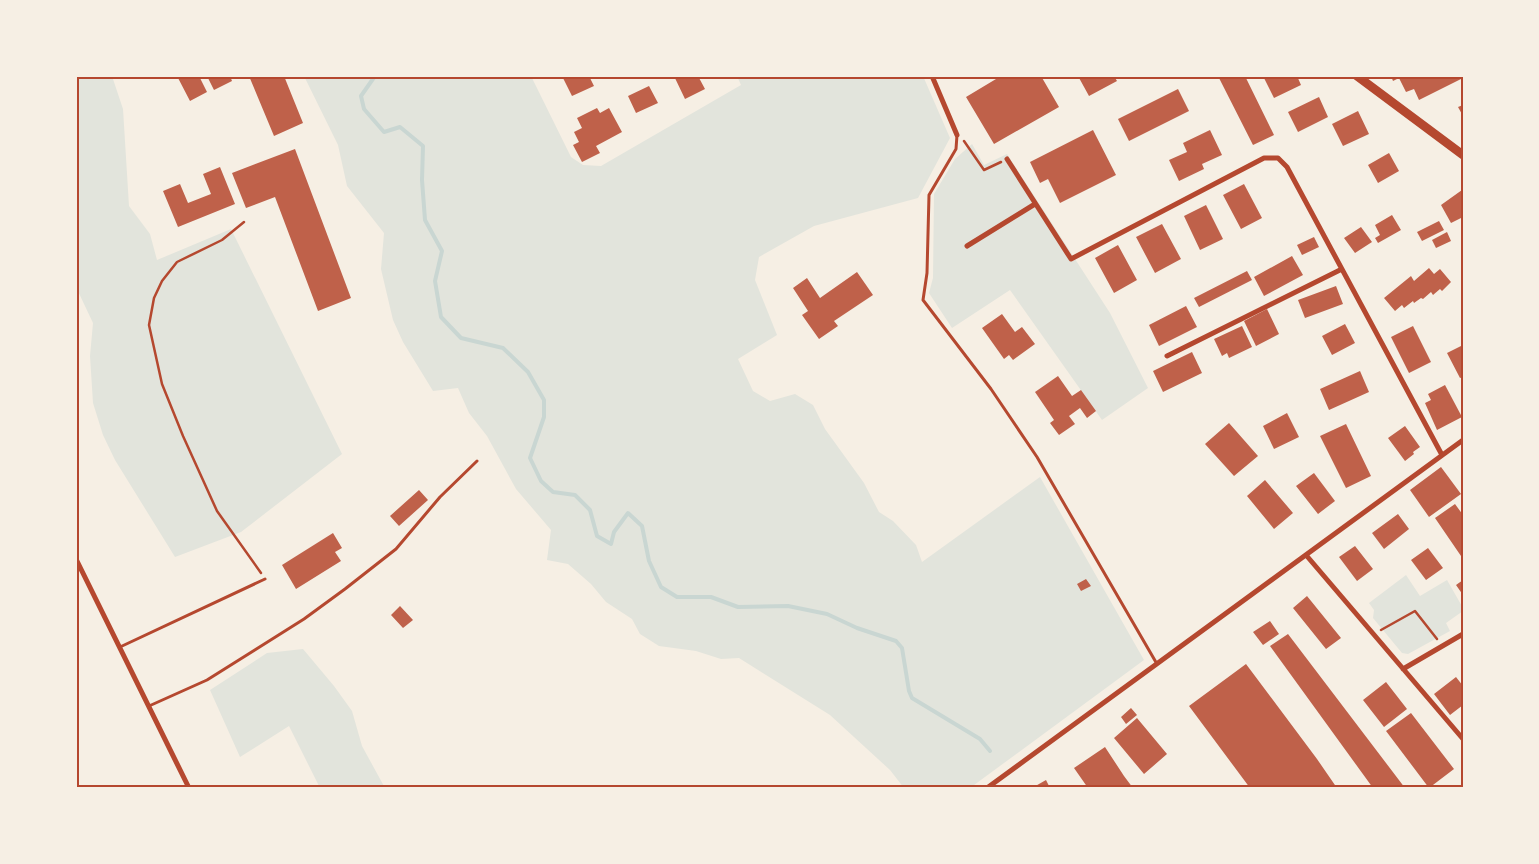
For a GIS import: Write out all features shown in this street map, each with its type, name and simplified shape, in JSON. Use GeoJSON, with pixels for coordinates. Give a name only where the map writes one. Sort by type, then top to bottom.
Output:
{"type":"FeatureCollection","features":[{"type":"Feature","properties":{"kind":"street"},"geometry":{"type":"LineString","coordinates":[[932,76],[957,135]]}},
{"type":"Feature","properties":{"kind":"street"},"geometry":{"type":"LineString","coordinates":[[1357,76],[1463,155]]}},
{"type":"Feature","properties":{"kind":"street"},"geometry":{"type":"LineString","coordinates":[[1007,160],[1071,259],[1264,158],[1278,158],[1288,167],[1442,456]]}},
{"type":"Feature","properties":{"kind":"street"},"geometry":{"type":"LineString","coordinates":[[967,246],[1035,204]]}},
{"type":"Feature","properties":{"kind":"street"},"geometry":{"type":"LineString","coordinates":[[1167,356],[1342,269]]}},
{"type":"Feature","properties":{"kind":"street"},"geometry":{"type":"LineString","coordinates":[[987,788],[1463,440]]}},
{"type":"Feature","properties":{"kind":"street"},"geometry":{"type":"LineString","coordinates":[[1306,554],[1463,739]]}},
{"type":"Feature","properties":{"kind":"street"},"geometry":{"type":"LineString","coordinates":[[76,559],[189,788]]}},
{"type":"Feature","properties":{"kind":"street"},"geometry":{"type":"LineString","coordinates":[[1403,669],[1463,634]]}},
{"type":"Feature","properties":{"kind":"lane"},"geometry":{"type":"LineString","coordinates":[[957,135],[956,148],[929,195],[927,273],[923,300],[991,389],[1037,457],[1157,664]]}},
{"type":"Feature","properties":{"kind":"lane"},"geometry":{"type":"LineString","coordinates":[[149,706],[206,680],[290,629],[344,589],[396,548],[440,497],[477,461]]}},
{"type":"Feature","properties":{"kind":"lane"},"geometry":{"type":"LineString","coordinates":[[120,647],[265,579]]}},
{"type":"Feature","properties":{"kind":"path"},"geometry":{"type":"LineString","coordinates":[[957,135],[968,145],[984,170],[1007,160]]}},
{"type":"Feature","properties":{"kind":"path"},"geometry":{"type":"LineString","coordinates":[[244,222],[222,240],[177,262],[162,281],[154,298],[148,325],[162,384],[217,511],[265,579]]}},
{"type":"Feature","properties":{"kind":"path"},"geometry":{"type":"LineString","coordinates":[[1373,634],[1414,611],[1443,646]]}},
{"type":"Feature","properties":{"kind":"shaded area"},"geometry":{"type":"Polygon","coordinates":[[[76,76],[112,76],[123,109],[129,206],[150,234],[157,260],[231,229],[342,454],[241,532],[175,557],[115,460],[103,435],[93,403],[90,356],[93,323],[76,287],[76,76]]]}},
{"type":"Feature","properties":{"kind":"shaded area"},"geometry":{"type":"Polygon","coordinates":[[[304,76],[531,76],[571,157],[583,165],[601,166],[741,85],[737,76],[923,76],[950,138],[918,198],[814,226],[759,257],[755,280],[777,335],[738,359],[753,391],[770,401],[795,394],[813,405],[825,429],[864,483],[879,512],[893,521],[916,545],[922,562],[1040,477],[1144,660],[970,788],[904,788],[890,770],[830,715],[739,658],[721,659],[696,651],[659,646],[640,634],[632,619],[606,602],[591,584],[568,564],[547,560],[551,530],[516,489],[487,436],[469,413],[458,388],[433,391],[403,342],[393,320],[381,269],[384,233],[347,186],[338,145],[304,76]]]}},
{"type":"Feature","properties":{"kind":"shaded area"},"geometry":{"type":"Polygon","coordinates":[[[972,144],[984,165],[1007,154],[1110,313],[1148,388],[1102,420],[1010,290],[952,328],[929,293],[933,278],[934,194],[955,159],[972,144]]]}},
{"type":"Feature","properties":{"kind":"shaded area"},"geometry":{"type":"Polygon","coordinates":[[[1406,575],[1420,596],[1447,580],[1463,608],[1463,611],[1446,623],[1450,631],[1408,654],[1402,653],[1373,618],[1374,610],[1369,603],[1406,575]]]}},
{"type":"Feature","properties":{"kind":"shaded area"},"geometry":{"type":"Polygon","coordinates":[[[303,649],[352,711],[362,746],[385,788],[320,788],[289,726],[240,757],[210,690],[267,653],[303,649]]]}},
{"type":"Feature","properties":{"kind":"building"},"geometry":{"type":"Polygon","coordinates":[[[177,76],[199,76],[207,92],[190,101],[177,76]]]}},
{"type":"Feature","properties":{"kind":"building"},"geometry":{"type":"Polygon","coordinates":[[[207,76],[230,76],[232,81],[214,90],[207,76]]]}},
{"type":"Feature","properties":{"kind":"building"},"geometry":{"type":"Polygon","coordinates":[[[249,76],[284,76],[303,123],[274,136],[249,76]]]}},
{"type":"Feature","properties":{"kind":"building"},"geometry":{"type":"Polygon","coordinates":[[[562,76],[589,76],[594,86],[572,96],[562,76]]]}},
{"type":"Feature","properties":{"kind":"building"},"geometry":{"type":"Polygon","coordinates":[[[674,76],[698,76],[705,89],[685,99],[674,76]]]}},
{"type":"Feature","properties":{"kind":"building"},"geometry":{"type":"Polygon","coordinates":[[[1001,76],[1041,76],[1059,107],[994,144],[966,97],[1001,76]]]}},
{"type":"Feature","properties":{"kind":"building"},"geometry":{"type":"Polygon","coordinates":[[[1078,76],[1114,76],[1117,81],[1089,96],[1078,76]]]}},
{"type":"Feature","properties":{"kind":"building"},"geometry":{"type":"Polygon","coordinates":[[[1218,76],[1245,76],[1274,135],[1253,145],[1218,76]]]}},
{"type":"Feature","properties":{"kind":"building"},"geometry":{"type":"Polygon","coordinates":[[[1263,76],[1297,76],[1301,85],[1274,98],[1263,76]]]}},
{"type":"Feature","properties":{"kind":"building"},"geometry":{"type":"Polygon","coordinates":[[[1391,76],[1463,76],[1463,78],[1419,100],[1414,89],[1406,92],[1399,78],[1393,81],[1391,76]]]}},
{"type":"Feature","properties":{"kind":"building"},"geometry":{"type":"Polygon","coordinates":[[[649,86],[658,103],[636,113],[628,96],[649,86]]]}},
{"type":"Feature","properties":{"kind":"building"},"geometry":{"type":"Polygon","coordinates":[[[1178,89],[1189,111],[1129,141],[1118,119],[1178,89]]]}},
{"type":"Feature","properties":{"kind":"building"},"geometry":{"type":"Polygon","coordinates":[[[1319,97],[1328,117],[1298,132],[1288,112],[1319,97]]]}},
{"type":"Feature","properties":{"kind":"building"},"geometry":{"type":"Polygon","coordinates":[[[1463,105],[1463,116],[1458,107],[1463,105]]]}},
{"type":"Feature","properties":{"kind":"building"},"geometry":{"type":"Polygon","coordinates":[[[597,108],[600,113],[609,108],[622,132],[596,146],[600,153],[582,162],[573,145],[579,142],[574,132],[582,128],[577,118],[597,108]]]}},
{"type":"Feature","properties":{"kind":"building"},"geometry":{"type":"Polygon","coordinates":[[[1358,111],[1369,134],[1343,146],[1332,124],[1358,111]]]}},
{"type":"Feature","properties":{"kind":"building"},"geometry":{"type":"Polygon","coordinates":[[[1093,130],[1116,175],[1060,203],[1048,179],[1040,183],[1030,162],[1093,130]]]}},
{"type":"Feature","properties":{"kind":"building"},"geometry":{"type":"Polygon","coordinates":[[[1210,130],[1222,155],[1202,164],[1204,169],[1179,181],[1169,160],[1187,152],[1183,143],[1210,130]]]}},
{"type":"Feature","properties":{"kind":"building"},"geometry":{"type":"Polygon","coordinates":[[[295,149],[351,298],[318,311],[275,197],[246,208],[232,173],[295,149]]]}},
{"type":"Feature","properties":{"kind":"building"},"geometry":{"type":"Polygon","coordinates":[[[1389,153],[1399,171],[1378,183],[1368,165],[1389,153]]]}},
{"type":"Feature","properties":{"kind":"building"},"geometry":{"type":"Polygon","coordinates":[[[220,167],[235,204],[178,227],[163,191],[180,184],[188,203],[211,194],[203,174],[220,167]]]}},
{"type":"Feature","properties":{"kind":"building"},"geometry":{"type":"Polygon","coordinates":[[[1244,184],[1262,218],[1241,229],[1223,195],[1244,184]]]}},
{"type":"Feature","properties":{"kind":"building"},"geometry":{"type":"Polygon","coordinates":[[[1462,190],[1463,217],[1451,223],[1441,205],[1462,190]]]}},
{"type":"Feature","properties":{"kind":"building"},"geometry":{"type":"Polygon","coordinates":[[[1206,205],[1223,239],[1200,250],[1184,216],[1206,205]]]}},
{"type":"Feature","properties":{"kind":"building"},"geometry":{"type":"Polygon","coordinates":[[[1392,215],[1401,230],[1378,243],[1375,238],[1380,235],[1375,225],[1392,215]]]}},
{"type":"Feature","properties":{"kind":"building"},"geometry":{"type":"Polygon","coordinates":[[[1439,221],[1444,230],[1422,241],[1417,232],[1439,221]]]}},
{"type":"Feature","properties":{"kind":"building"},"geometry":{"type":"Polygon","coordinates":[[[1162,224],[1181,259],[1155,273],[1136,237],[1162,224]]]}},
{"type":"Feature","properties":{"kind":"building"},"geometry":{"type":"Polygon","coordinates":[[[1361,227],[1372,242],[1355,253],[1344,238],[1361,227]]]}},
{"type":"Feature","properties":{"kind":"building"},"geometry":{"type":"Polygon","coordinates":[[[1447,232],[1451,241],[1436,248],[1432,240],[1447,232]]]}},
{"type":"Feature","properties":{"kind":"building"},"geometry":{"type":"Polygon","coordinates":[[[1314,237],[1319,247],[1302,255],[1297,245],[1314,237]]]}},
{"type":"Feature","properties":{"kind":"building"},"geometry":{"type":"Polygon","coordinates":[[[1118,245],[1137,280],[1114,293],[1095,258],[1118,245]]]}},
{"type":"Feature","properties":{"kind":"building"},"geometry":{"type":"Polygon","coordinates":[[[1292,256],[1303,275],[1264,296],[1254,277],[1292,256]]]}},
{"type":"Feature","properties":{"kind":"building"},"geometry":{"type":"Polygon","coordinates":[[[1429,268],[1434,274],[1440,269],[1451,282],[1442,291],[1440,289],[1433,295],[1431,292],[1423,299],[1421,298],[1414,303],[1413,301],[1404,308],[1402,305],[1395,311],[1384,298],[1411,276],[1414,281],[1429,268]]]}},
{"type":"Feature","properties":{"kind":"building"},"geometry":{"type":"Polygon","coordinates":[[[1247,271],[1252,280],[1199,307],[1194,298],[1247,271]]]}},
{"type":"Feature","properties":{"kind":"building"},"geometry":{"type":"Polygon","coordinates":[[[857,272],[873,295],[834,321],[838,326],[819,339],[802,315],[808,311],[793,288],[807,278],[820,298],[857,272]]]}},
{"type":"Feature","properties":{"kind":"building"},"geometry":{"type":"Polygon","coordinates":[[[1336,286],[1343,304],[1305,318],[1298,300],[1336,286]]]}},
{"type":"Feature","properties":{"kind":"building"},"geometry":{"type":"Polygon","coordinates":[[[1186,306],[1197,327],[1159,346],[1149,325],[1186,306]]]}},
{"type":"Feature","properties":{"kind":"building"},"geometry":{"type":"Polygon","coordinates":[[[1267,309],[1279,334],[1256,346],[1244,321],[1267,309]]]}},
{"type":"Feature","properties":{"kind":"building"},"geometry":{"type":"Polygon","coordinates":[[[1002,314],[1015,332],[1022,327],[1035,344],[1013,360],[1009,355],[1004,359],[982,328],[1002,314]]]}},
{"type":"Feature","properties":{"kind":"building"},"geometry":{"type":"Polygon","coordinates":[[[1345,324],[1355,343],[1332,355],[1322,336],[1345,324]]]}},
{"type":"Feature","properties":{"kind":"building"},"geometry":{"type":"Polygon","coordinates":[[[1242,326],[1252,347],[1229,358],[1227,353],[1222,356],[1214,339],[1242,326]]]}},
{"type":"Feature","properties":{"kind":"building"},"geometry":{"type":"Polygon","coordinates":[[[1413,326],[1431,362],[1409,373],[1391,337],[1413,326]]]}},
{"type":"Feature","properties":{"kind":"building"},"geometry":{"type":"Polygon","coordinates":[[[1463,345],[1463,377],[1460,378],[1447,353],[1463,345]]]}},
{"type":"Feature","properties":{"kind":"building"},"geometry":{"type":"Polygon","coordinates":[[[1192,352],[1202,373],[1163,392],[1153,371],[1192,352]]]}},
{"type":"Feature","properties":{"kind":"building"},"geometry":{"type":"Polygon","coordinates":[[[1360,371],[1369,392],[1329,410],[1320,389],[1360,371]]]}},
{"type":"Feature","properties":{"kind":"building"},"geometry":{"type":"Polygon","coordinates":[[[1058,376],[1072,396],[1081,390],[1096,411],[1087,418],[1080,408],[1069,416],[1075,424],[1059,435],[1050,423],[1054,420],[1035,392],[1058,376]]]}},
{"type":"Feature","properties":{"kind":"building"},"geometry":{"type":"Polygon","coordinates":[[[1445,385],[1462,417],[1437,430],[1425,403],[1431,400],[1428,394],[1445,385]]]}},
{"type":"Feature","properties":{"kind":"building"},"geometry":{"type":"Polygon","coordinates":[[[1287,413],[1299,437],[1274,449],[1263,426],[1287,413]]]}},
{"type":"Feature","properties":{"kind":"building"},"geometry":{"type":"Polygon","coordinates":[[[1229,423],[1258,456],[1234,476],[1205,444],[1229,423]]]}},
{"type":"Feature","properties":{"kind":"building"},"geometry":{"type":"Polygon","coordinates":[[[1346,424],[1371,476],[1346,488],[1320,436],[1346,424]]]}},
{"type":"Feature","properties":{"kind":"building"},"geometry":{"type":"Polygon","coordinates":[[[1405,426],[1420,447],[1405,461],[1388,438],[1405,426]]]}},
{"type":"Feature","properties":{"kind":"building"},"geometry":{"type":"Polygon","coordinates":[[[1441,467],[1461,494],[1429,517],[1410,490],[1441,467]]]}},
{"type":"Feature","properties":{"kind":"building"},"geometry":{"type":"Polygon","coordinates":[[[1314,473],[1335,501],[1318,514],[1296,486],[1314,473]]]}},
{"type":"Feature","properties":{"kind":"building"},"geometry":{"type":"Polygon","coordinates":[[[1265,480],[1293,513],[1274,529],[1247,496],[1265,480]]]}},
{"type":"Feature","properties":{"kind":"building"},"geometry":{"type":"Polygon","coordinates":[[[419,490],[428,500],[399,526],[390,516],[419,490]]]}},
{"type":"Feature","properties":{"kind":"building"},"geometry":{"type":"Polygon","coordinates":[[[1455,504],[1463,515],[1461,556],[1435,518],[1455,504]]]}},
{"type":"Feature","properties":{"kind":"building"},"geometry":{"type":"Polygon","coordinates":[[[1398,514],[1409,529],[1384,549],[1372,533],[1398,514]]]}},
{"type":"Feature","properties":{"kind":"building"},"geometry":{"type":"Polygon","coordinates":[[[333,533],[342,548],[335,552],[341,561],[296,589],[282,565],[333,533]]]}},
{"type":"Feature","properties":{"kind":"building"},"geometry":{"type":"Polygon","coordinates":[[[1355,546],[1373,569],[1357,581],[1339,557],[1355,546]]]}},
{"type":"Feature","properties":{"kind":"building"},"geometry":{"type":"Polygon","coordinates":[[[1428,548],[1443,568],[1426,580],[1411,560],[1428,548]]]}},
{"type":"Feature","properties":{"kind":"building"},"geometry":{"type":"Polygon","coordinates":[[[1086,579],[1091,586],[1081,591],[1077,584],[1086,579]]]}},
{"type":"Feature","properties":{"kind":"building"},"geometry":{"type":"Polygon","coordinates":[[[1463,580],[1463,595],[1456,585],[1463,580]]]}},
{"type":"Feature","properties":{"kind":"building"},"geometry":{"type":"Polygon","coordinates":[[[1307,596],[1341,638],[1326,649],[1293,608],[1307,596]]]}},
{"type":"Feature","properties":{"kind":"building"},"geometry":{"type":"Polygon","coordinates":[[[400,606],[413,620],[403,628],[391,615],[400,606]]]}},
{"type":"Feature","properties":{"kind":"building"},"geometry":{"type":"Polygon","coordinates":[[[1270,621],[1279,634],[1263,645],[1253,632],[1270,621]]]}},
{"type":"Feature","properties":{"kind":"building"},"geometry":{"type":"Polygon","coordinates":[[[1288,634],[1405,788],[1373,788],[1270,646],[1288,634]]]}},
{"type":"Feature","properties":{"kind":"building"},"geometry":{"type":"Polygon","coordinates":[[[1246,664],[1337,788],[1250,788],[1189,706],[1246,664]]]}},
{"type":"Feature","properties":{"kind":"building"},"geometry":{"type":"Polygon","coordinates":[[[1456,677],[1463,686],[1463,705],[1450,715],[1434,694],[1456,677]]]}},
{"type":"Feature","properties":{"kind":"building"},"geometry":{"type":"Polygon","coordinates":[[[1386,682],[1407,709],[1384,727],[1363,700],[1386,682]]]}},
{"type":"Feature","properties":{"kind":"building"},"geometry":{"type":"Polygon","coordinates":[[[1131,708],[1137,715],[1126,724],[1121,717],[1131,708]]]}},
{"type":"Feature","properties":{"kind":"building"},"geometry":{"type":"Polygon","coordinates":[[[1411,713],[1454,769],[1429,788],[1386,731],[1411,713]]]}},
{"type":"Feature","properties":{"kind":"building"},"geometry":{"type":"Polygon","coordinates":[[[1137,718],[1167,754],[1144,774],[1114,738],[1137,718]]]}},
{"type":"Feature","properties":{"kind":"building"},"geometry":{"type":"Polygon","coordinates":[[[1105,747],[1133,788],[1088,788],[1074,768],[1105,747]]]}},
{"type":"Feature","properties":{"kind":"building"},"geometry":{"type":"Polygon","coordinates":[[[1046,780],[1050,788],[1032,788],[1046,780]]]}},
{"type":"Feature","properties":{"kind":"waterway"},"geometry":{"type":"LineString","coordinates":[[375,76],[361,96],[364,109],[384,132],[400,127],[423,146],[422,180],[425,220],[442,251],[435,281],[441,317],[461,338],[503,348],[528,372],[544,400],[544,417],[530,458],[541,481],[553,492],[575,495],[590,510],[597,536],[611,544],[614,532],[628,513],[642,526],[649,561],[661,587],[677,597],[711,597],[738,607],[788,606],[827,614],[857,628],[896,641],[902,648],[909,691],[912,698],[980,739],[990,751]]}}]}
